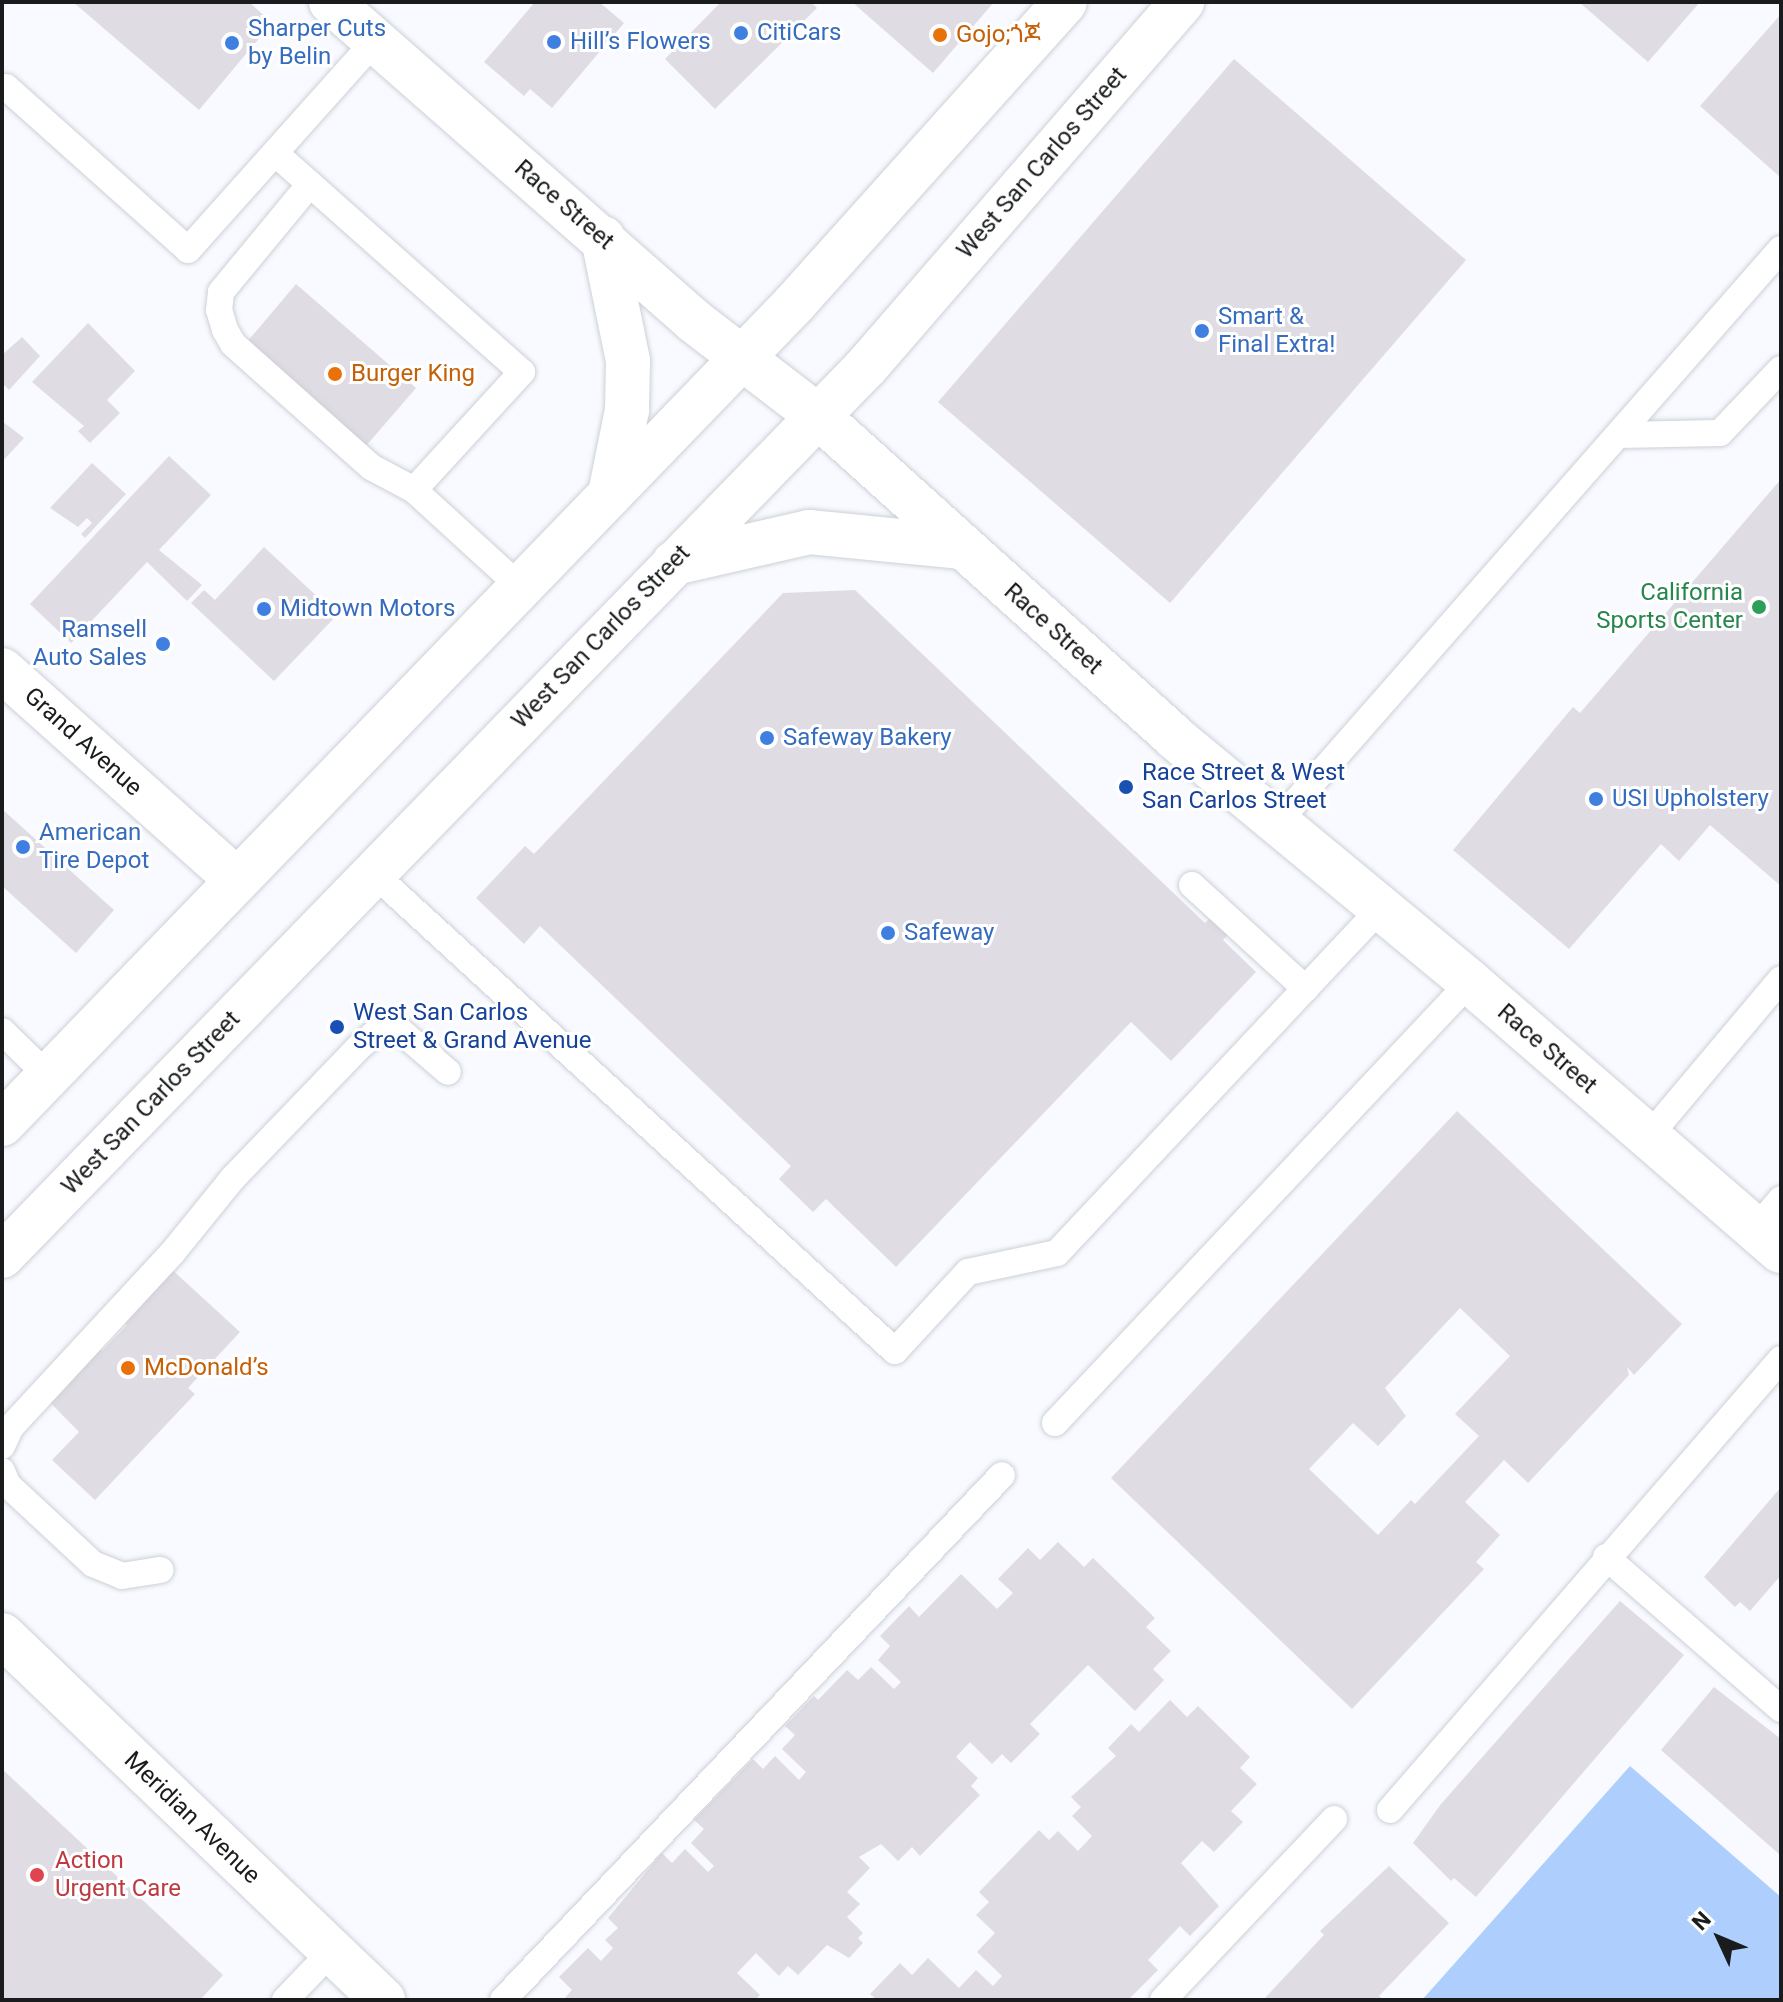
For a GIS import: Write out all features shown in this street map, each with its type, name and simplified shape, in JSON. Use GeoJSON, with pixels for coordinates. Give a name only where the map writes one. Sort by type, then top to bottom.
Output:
{"type":"FeatureCollection","features":[{"type":"Feature","properties":{"kind":"main road","name":"Race Street"},"geometry":{"type":"LineString","coordinates":[[331,2],[741,357],[818,416],[962,547],[1277,823],[1470,982],[1649,1136],[1773,1226]]}},
{"type":"Feature","properties":{"kind":"main road"},"geometry":{"type":"LineString","coordinates":[[2,1124],[741,357],[1065,2]]}},
{"type":"Feature","properties":{"kind":"main road","name":"West San Carlos Street"},"geometry":{"type":"LineString","coordinates":[[2,1256],[818,416],[1182,2]]}},
{"type":"Feature","properties":{"kind":"main road"},"geometry":{"type":"LineString","coordinates":[[603,238],[628,361],[627,410],[610,494]]}},
{"type":"Feature","properties":{"kind":"main road"},"geometry":{"type":"LineString","coordinates":[[674,563],[809,532],[962,547]]}},
{"type":"Feature","properties":{"kind":"main road","name":"Grand Avenue"},"geometry":{"type":"LineString","coordinates":[[2,670],[236,879]]}},
{"type":"Feature","properties":{"kind":"main road","name":"Meridian Avenue"},"geometry":{"type":"LineString","coordinates":[[2,1635],[383,2000]]}},
{"type":"Feature","properties":{"kind":"lane"},"geometry":{"type":"LineString","coordinates":[[6,87],[188,250],[375,41]]}},
{"type":"Feature","properties":{"kind":"lane"},"geometry":{"type":"LineString","coordinates":[[275,153],[522,372],[414,490]]}},
{"type":"Feature","properties":{"kind":"lane"},"geometry":{"type":"LineString","coordinates":[[310,184],[221,292],[219,310],[225,330],[233,344],[371,467],[414,490],[519,586]]}},
{"type":"Feature","properties":{"kind":"lane"},"geometry":{"type":"LineString","coordinates":[[1277,823],[1781,249]]}},
{"type":"Feature","properties":{"kind":"lane"},"geometry":{"type":"LineString","coordinates":[[1619,435],[1720,433],[1781,369]]}},
{"type":"Feature","properties":{"kind":"lane"},"geometry":{"type":"LineString","coordinates":[[372,872],[895,1351],[968,1272],[1057,1253],[1380,909]]}},
{"type":"Feature","properties":{"kind":"lane"},"geometry":{"type":"LineString","coordinates":[[1192,885],[1306,989]]}},
{"type":"Feature","properties":{"kind":"lane"},"geometry":{"type":"LineString","coordinates":[[1649,1136],[1781,979]]}},
{"type":"Feature","properties":{"kind":"lane"},"geometry":{"type":"LineString","coordinates":[[1055,1423],[1470,982]]}},
{"type":"Feature","properties":{"kind":"lane"},"geometry":{"type":"LineString","coordinates":[[2,1446],[11,1427],[173,1252],[233,1178],[379,1030],[397,1028],[448,1072]]}},
{"type":"Feature","properties":{"kind":"lane"},"geometry":{"type":"LineString","coordinates":[[2,1031],[48,1076]]}},
{"type":"Feature","properties":{"kind":"lane"},"geometry":{"type":"LineString","coordinates":[[1390,1810],[1606,1557],[1781,1359]]}},
{"type":"Feature","properties":{"kind":"lane"},"geometry":{"type":"LineString","coordinates":[[2,1471],[8,1485],[93,1564],[122,1576],[161,1570]]}},
{"type":"Feature","properties":{"kind":"lane"},"geometry":{"type":"LineString","coordinates":[[503,2000],[1002,1475]]}},
{"type":"Feature","properties":{"kind":"lane"},"geometry":{"type":"LineString","coordinates":[[1606,1557],[1781,1709]]}},
{"type":"Feature","properties":{"kind":"lane"},"geometry":{"type":"LineString","coordinates":[[1163,2000],[1334,1819]]}},
{"type":"Feature","properties":{"kind":"lane"},"geometry":{"type":"LineString","coordinates":[[285,2000],[332,1951]]}},
{"type":"Feature","properties":{"kind":"shaded area"},"geometry":{"type":"Polygon","coordinates":[[[1630,1766],[1781,1897],[1781,2000],[1422,2000],[1630,1766]]]}},
{"type":"Feature","properties":{"kind":"building"},"geometry":{"type":"Polygon","coordinates":[[[73,2],[249,2],[269,20],[267,29],[199,110],[73,2]]]}},
{"type":"Feature","properties":{"kind":"building","name":"Hill’s Flowers"},"geometry":{"type":"Polygon","coordinates":[[[535,2],[599,2],[624,23],[552,108],[530,89],[524,96],[484,62],[535,2]]]}},
{"type":"Feature","properties":{"kind":"building","name":"CitiCars"},"geometry":{"type":"Polygon","coordinates":[[[721,2],[811,2],[817,8],[715,109],[665,59],[721,2]]]}},
{"type":"Feature","properties":{"kind":"building"},"geometry":{"type":"Polygon","coordinates":[[[852,2],[994,2],[933,73],[852,2]]]}},
{"type":"Feature","properties":{"kind":"building"},"geometry":{"type":"Polygon","coordinates":[[[1579,2],[1700,2],[1648,62],[1579,2]]]}},
{"type":"Feature","properties":{"kind":"building"},"geometry":{"type":"Polygon","coordinates":[[[1781,14],[1781,178],[1700,106],[1781,14]]]}},
{"type":"Feature","properties":{"kind":"building","name":"Smart & Final Extra!"},"geometry":{"type":"Polygon","coordinates":[[[1234,59],[1466,260],[1170,603],[938,402],[1234,59]]]}},
{"type":"Feature","properties":{"kind":"building","name":"Burger King"},"geometry":{"type":"Polygon","coordinates":[[[296,284],[416,388],[366,446],[247,342],[296,284]]]}},
{"type":"Feature","properties":{"kind":"building"},"geometry":{"type":"Polygon","coordinates":[[[88,323],[135,371],[107,400],[120,413],[90,443],[78,431],[84,426],[32,382],[88,323]]]}},
{"type":"Feature","properties":{"kind":"building"},"geometry":{"type":"Polygon","coordinates":[[[22,337],[40,356],[9,390],[2,383],[2,355],[22,337]]]}},
{"type":"Feature","properties":{"kind":"building"},"geometry":{"type":"Polygon","coordinates":[[[2,421],[24,438],[2,462],[2,421]]]}},
{"type":"Feature","properties":{"kind":"building"},"geometry":{"type":"Polygon","coordinates":[[[169,456],[211,495],[159,550],[202,585],[187,601],[147,562],[71,643],[30,604],[169,456]]]}},
{"type":"Feature","properties":{"kind":"building"},"geometry":{"type":"Polygon","coordinates":[[[92,463],[126,494],[85,538],[81,534],[92,523],[87,518],[78,527],[50,508],[92,463]]]}},
{"type":"Feature","properties":{"kind":"building"},"geometry":{"type":"Polygon","coordinates":[[[1781,479],[1781,886],[1710,825],[1679,861],[1661,844],[1569,949],[1453,850],[1573,707],[1580,713],[1781,479]]]}},
{"type":"Feature","properties":{"kind":"building","name":"Midtown Motors"},"geometry":{"type":"Polygon","coordinates":[[[264,547],[337,615],[274,681],[191,603],[204,590],[215,600],[264,547]]]}},
{"type":"Feature","properties":{"kind":"building","name":"Safeway"},"geometry":{"type":"Polygon","coordinates":[[[855,590],[1205,923],[1219,909],[1236,926],[1223,940],[1256,972],[1171,1061],[1131,1022],[896,1267],[826,1199],[813,1212],[779,1179],[791,1166],[540,926],[524,944],[476,898],[525,846],[534,854],[783,593],[855,590]]]}},
{"type":"Feature","properties":{"kind":"building","name":"American Tire Depot"},"geometry":{"type":"Polygon","coordinates":[[[2,809],[114,910],[76,953],[2,886],[2,809]]]}},
{"type":"Feature","properties":{"kind":"building"},"geometry":{"type":"Polygon","coordinates":[[[1457,1111],[1682,1324],[1634,1375],[1627,1367],[1629,1375],[1528,1483],[1504,1460],[1465,1502],[1500,1535],[1476,1562],[1484,1569],[1352,1709],[1111,1478],[1457,1111]],[[1460,1308],[1385,1388],[1406,1416],[1378,1446],[1353,1423],[1309,1469],[1378,1535],[1411,1500],[1415,1504],[1479,1436],[1455,1414],[1510,1356],[1460,1308]]]}},
{"type":"Feature","properties":{"kind":"building","name":"McDonald’s"},"geometry":{"type":"Polygon","coordinates":[[[156,1255],[240,1332],[188,1388],[195,1394],[95,1500],[52,1460],[79,1432],[33,1385],[82,1333],[102,1351],[127,1325],[108,1306],[156,1255]]]}},
{"type":"Feature","properties":{"kind":"building"},"geometry":{"type":"Polygon","coordinates":[[[1781,1487],[1781,1575],[1750,1611],[1740,1602],[1735,1607],[1704,1577],[1781,1487]]]}},
{"type":"Feature","properties":{"kind":"building"},"geometry":{"type":"Polygon","coordinates":[[[1058,1542],[1084,1567],[1093,1558],[1155,1618],[1146,1627],[1171,1651],[1153,1669],[1164,1680],[1135,1711],[1088,1665],[1030,1724],[1040,1734],[1011,1763],[1002,1754],[992,1764],[970,1742],[956,1757],[978,1778],[971,1786],[980,1795],[920,1856],[912,1847],[898,1861],[881,1844],[859,1857],[870,1868],[847,1892],[860,1904],[847,1917],[863,1933],[858,1938],[863,1943],[849,1958],[827,1945],[798,1975],[788,1966],[779,1976],[756,1953],[737,1973],[760,1995],[755,2000],[563,2000],[572,1990],[559,1977],[588,1948],[601,1961],[613,1948],[605,1940],[618,1928],[608,1918],[662,1853],[672,1863],[685,1849],[708,1872],[714,1866],[691,1843],[704,1829],[694,1820],[753,1759],[763,1769],[775,1756],[799,1780],[806,1772],[782,1749],[795,1735],[785,1726],[814,1696],[818,1700],[847,1670],[858,1680],[871,1667],[894,1689],[901,1682],[878,1660],[890,1646],[880,1636],[909,1606],[919,1617],[961,1574],[997,1609],[1013,1593],[998,1579],[1028,1548],[1040,1560],[1058,1542]]]}},
{"type":"Feature","properties":{"kind":"building"},"geometry":{"type":"Polygon","coordinates":[[[1620,1601],[1684,1655],[1476,1897],[1454,1878],[1451,1881],[1413,1843],[1441,1804],[1620,1601]]]}},
{"type":"Feature","properties":{"kind":"building"},"geometry":{"type":"Polygon","coordinates":[[[1714,1687],[1781,1739],[1781,1856],[1661,1750],[1714,1687]]]}},
{"type":"Feature","properties":{"kind":"building"},"geometry":{"type":"Polygon","coordinates":[[[1170,1700],[1187,1717],[1198,1706],[1250,1757],[1240,1768],[1257,1784],[1231,1811],[1243,1822],[1214,1852],[1202,1841],[1181,1863],[1219,1906],[1190,1936],[1180,1926],[1148,1960],[1158,1970],[1128,2000],[877,2000],[870,1994],[900,1963],[912,1975],[928,1958],[959,1988],[976,1970],[993,1986],[1002,1976],[977,1952],[995,1933],[976,1915],[989,1902],[979,1892],[1039,1830],[1049,1840],[1058,1831],[1078,1851],[1092,1836],[1072,1816],[1081,1807],[1071,1797],[1116,1756],[1108,1748],[1131,1724],[1139,1732],[1170,1700]]]}},
{"type":"Feature","properties":{"kind":"building"},"geometry":{"type":"Polygon","coordinates":[[[2,1769],[223,1975],[200,2000],[2,2000],[2,1769]]]}},
{"type":"Feature","properties":{"kind":"building"},"geometry":{"type":"Polygon","coordinates":[[[1389,1866],[1449,1923],[1379,1996],[1383,2000],[1256,2000],[1264,1999],[1324,1935],[1320,1931],[1389,1866]]]}},
{"type":"Feature","properties":{"kind":"place","name":"CitiCars"},"geometry":{"type":"Point","coordinates":[741,33]}},
{"type":"Feature","properties":{"kind":"place","name":"Gojo;ጎጆ"},"geometry":{"type":"Point","coordinates":[940,35]}},
{"type":"Feature","properties":{"kind":"place","name":"Hill’s Flowers"},"geometry":{"type":"Point","coordinates":[554,42]}},
{"type":"Feature","properties":{"kind":"place","name":"Sharper Cuts by Belin"},"geometry":{"type":"Point","coordinates":[232,43]}},
{"type":"Feature","properties":{"kind":"place","name":"Smart & Final Extra!"},"geometry":{"type":"Point","coordinates":[1202,331]}},
{"type":"Feature","properties":{"kind":"place","name":"Burger King"},"geometry":{"type":"Point","coordinates":[335,374]}},
{"type":"Feature","properties":{"kind":"place","name":"California Sports Center"},"geometry":{"type":"Point","coordinates":[1759,607]}},
{"type":"Feature","properties":{"kind":"place","name":"Midtown Motors"},"geometry":{"type":"Point","coordinates":[264,609]}},
{"type":"Feature","properties":{"kind":"place","name":"Ramsell Auto Sales"},"geometry":{"type":"Point","coordinates":[163,644]}},
{"type":"Feature","properties":{"kind":"place","name":"Safeway Bakery"},"geometry":{"type":"Point","coordinates":[767,738]}},
{"type":"Feature","properties":{"kind":"place","name":"Race Street & West San Carlos Street"},"geometry":{"type":"Point","coordinates":[1126,787]}},
{"type":"Feature","properties":{"kind":"place","name":"USI Upholstery"},"geometry":{"type":"Point","coordinates":[1596,799]}},
{"type":"Feature","properties":{"kind":"place","name":"American Tire Depot"},"geometry":{"type":"Point","coordinates":[23,847]}},
{"type":"Feature","properties":{"kind":"place","name":"Safeway"},"geometry":{"type":"Point","coordinates":[888,933]}},
{"type":"Feature","properties":{"kind":"place","name":"West San Carlos Street & Grand Avenue"},"geometry":{"type":"Point","coordinates":[337,1027]}},
{"type":"Feature","properties":{"kind":"place","name":"McDonald’s"},"geometry":{"type":"Point","coordinates":[128,1368]}},
{"type":"Feature","properties":{"kind":"place","name":"Action Urgent Care"},"geometry":{"type":"Point","coordinates":[37,1875]}}]}
